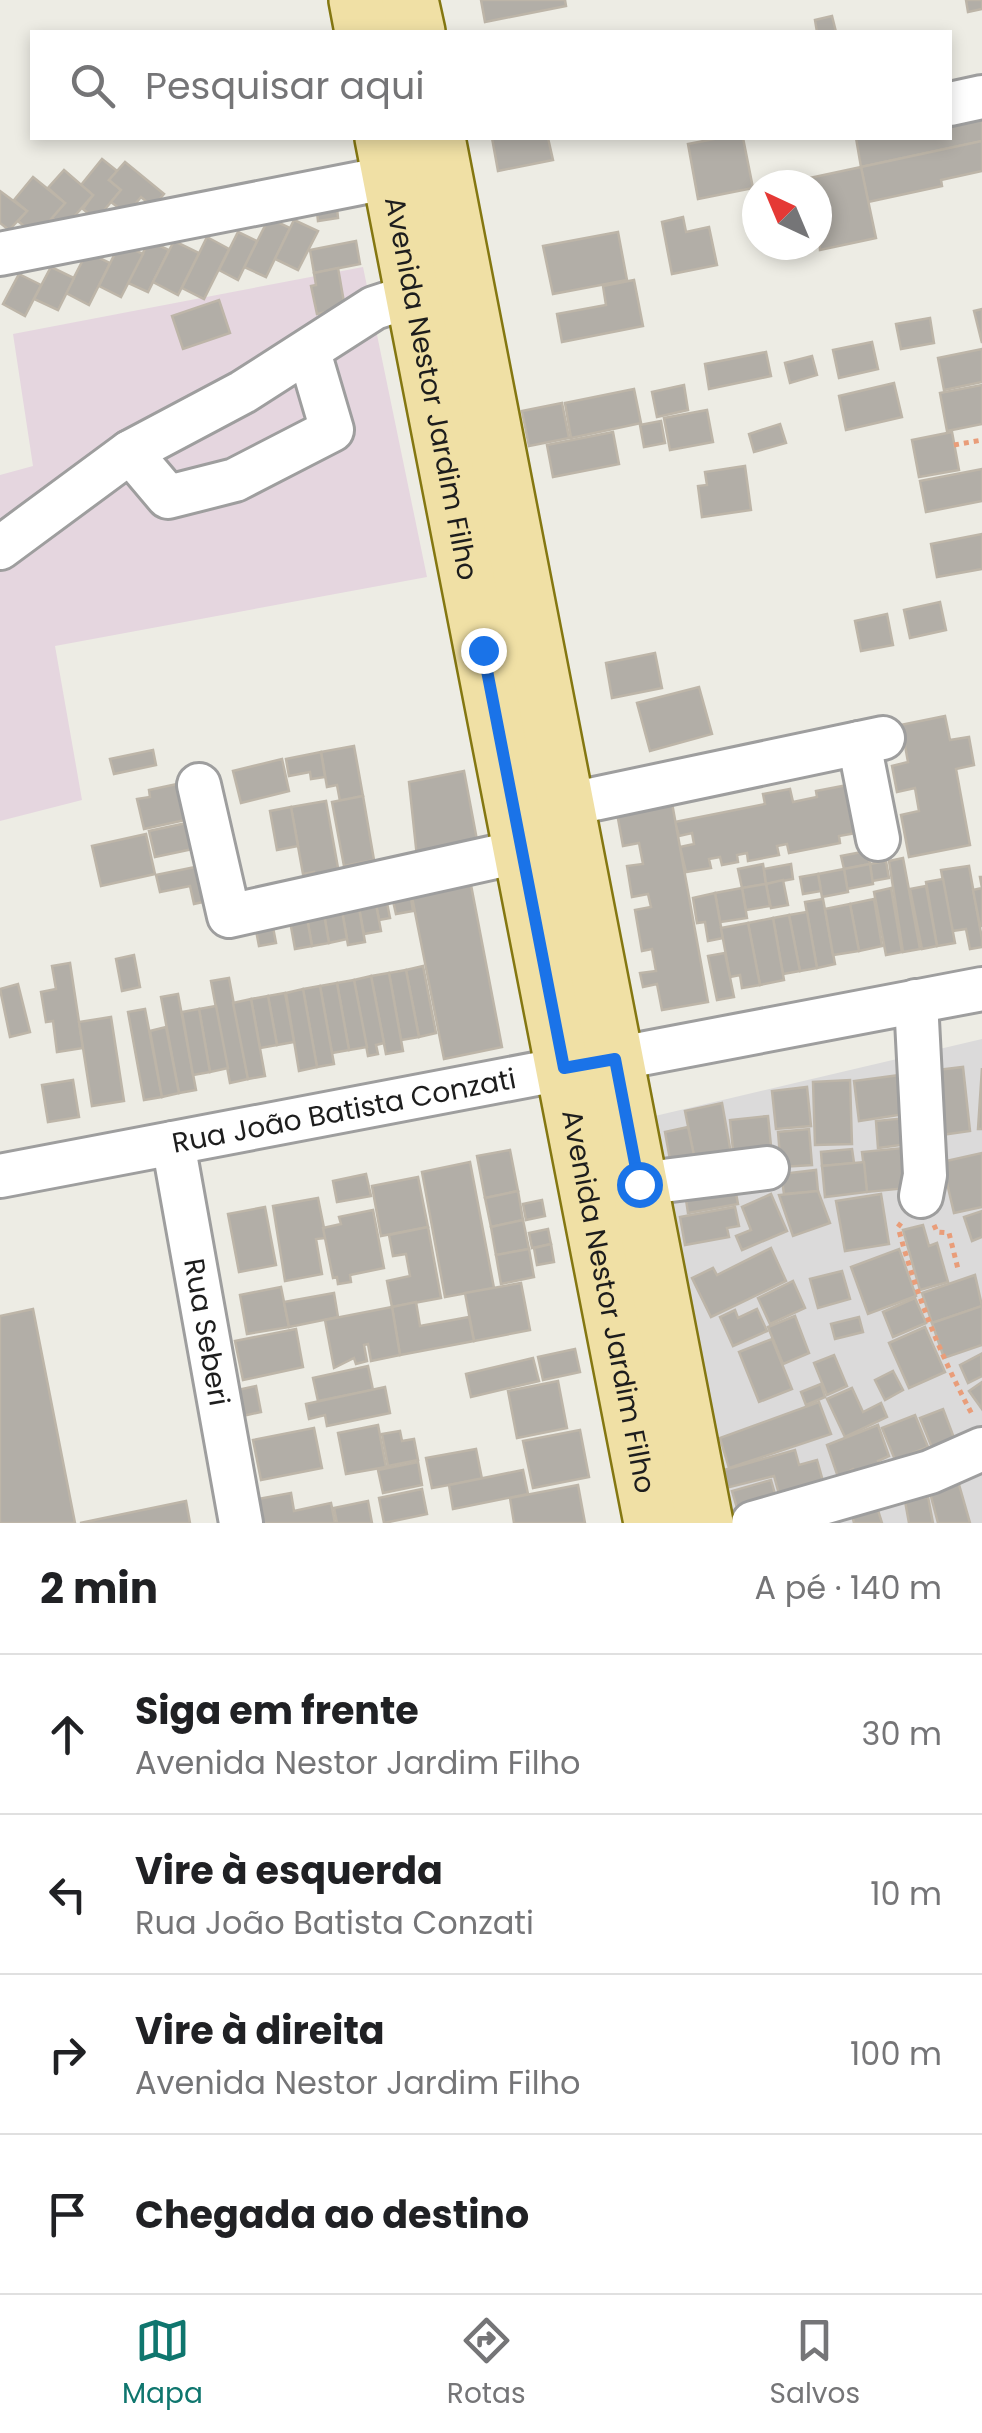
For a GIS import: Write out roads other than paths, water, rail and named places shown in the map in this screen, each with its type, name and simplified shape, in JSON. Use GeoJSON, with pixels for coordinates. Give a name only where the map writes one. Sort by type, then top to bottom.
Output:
{"type":"FeatureCollection","features":[{"type":"Feature","properties":{"kind":"main road"},"geometry":{"type":"LineString","coordinates":[[357,0],[363,30]]}},
{"type":"Feature","properties":{"kind":"main road"},"geometry":{"type":"LineString","coordinates":[[410,0],[416,30]]}},
{"type":"Feature","properties":{"kind":"main road","name":"Avenida Nestor Jardim Filho"},"geometry":{"type":"LineString","coordinates":[[437,140],[508,644],[522,851],[590,1064],[639,1184],[705,1523]]}},
{"type":"Feature","properties":{"kind":"main road","name":"Avenida Nestor Jardim Filho"},"geometry":{"type":"LineString","coordinates":[[387,157],[414,294],[508,644],[566,805],[590,1064],[652,1523]]}},
{"type":"Feature","properties":{"kind":"street"},"geometry":{"type":"LineString","coordinates":[[952,104],[982,97]]}},
{"type":"Feature","properties":{"kind":"street"},"geometry":{"type":"LineString","coordinates":[[0,254],[387,157]]}},
{"type":"Feature","properties":{"kind":"street"},"geometry":{"type":"LineString","coordinates":[[0,548],[130,452],[309,352],[374,308],[414,294]]}},
{"type":"Feature","properties":{"kind":"street"},"geometry":{"type":"LineString","coordinates":[[130,452],[168,497],[235,480],[332,430],[309,352]]}},
{"type":"Feature","properties":{"kind":"street"},"geometry":{"type":"LineString","coordinates":[[566,805],[871,741],[878,839]]}},
{"type":"Feature","properties":{"kind":"street"},"geometry":{"type":"LineString","coordinates":[[199,785],[229,916],[522,851]]}},
{"type":"Feature","properties":{"kind":"street","name":"Rua João Batista Conzati"},"geometry":{"type":"LineString","coordinates":[[0,1176],[982,989]]}},
{"type":"Feature","properties":{"kind":"street"},"geometry":{"type":"LineString","coordinates":[[916,1002],[925,1175],[922,1196]]}},
{"type":"Feature","properties":{"kind":"street","name":"Rua Seberi"},"geometry":{"type":"LineString","coordinates":[[173,1143],[241,1523]]}},
{"type":"Feature","properties":{"kind":"street"},"geometry":{"type":"LineString","coordinates":[[639,1184],[767,1168]]}},
{"type":"Feature","properties":{"kind":"street"},"geometry":{"type":"LineString","coordinates":[[753,1523],[930,1472],[978,1434]]}}]}
